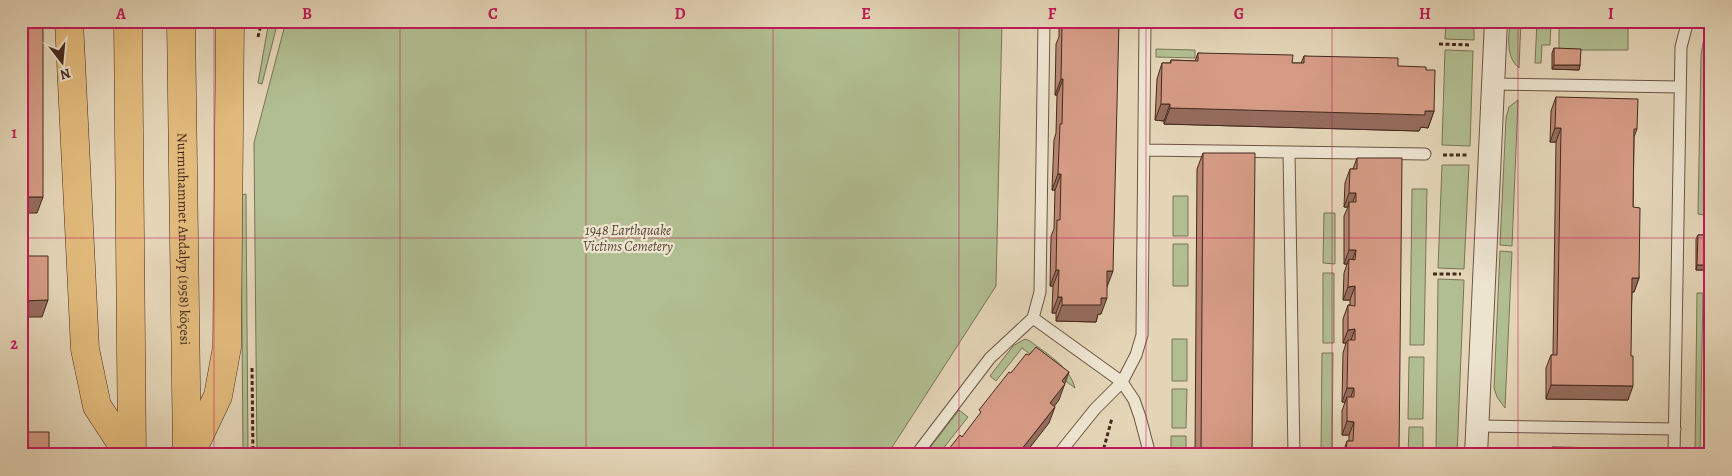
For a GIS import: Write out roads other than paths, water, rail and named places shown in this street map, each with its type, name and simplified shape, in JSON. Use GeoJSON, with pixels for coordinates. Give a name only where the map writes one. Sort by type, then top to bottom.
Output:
{"type":"FeatureCollection","features":[{"type":"Feature","properties":{"kind":"main road"},"geometry":{"type":"LineString","coordinates":[[69,21],[84,349],[97,406],[130,455]]}},
{"type":"Feature","properties":{"kind":"main road"},"geometry":{"type":"LineString","coordinates":[[128,21],[130,455]]}},
{"type":"Feature","properties":{"kind":"main road","name":"Nurmuhammet Andalyp (1958) köçesi"},"geometry":{"type":"LineString","coordinates":[[181,21],[188,455]]}},
{"type":"Feature","properties":{"kind":"main road"},"geometry":{"type":"LineString","coordinates":[[188,455],[218,396],[227,347],[230,21]]}},
{"type":"Feature","properties":{"kind":"street"},"geometry":{"type":"LineString","coordinates":[[1476,455],[1496,21]]}},
{"type":"Feature","properties":{"kind":"lane"},"geometry":{"type":"LineString","coordinates":[[916,455],[990,358],[1033,318],[1040,292],[1044,21]]}},
{"type":"Feature","properties":{"kind":"lane"},"geometry":{"type":"LineString","coordinates":[[1058,455],[1095,409],[1122,382],[1136,355],[1142,335],[1145,21]]}},
{"type":"Feature","properties":{"kind":"lane"},"geometry":{"type":"LineString","coordinates":[[1674,455],[1681,47],[1689,21]]}},
{"type":"Feature","properties":{"kind":"lane"},"geometry":{"type":"LineString","coordinates":[[1492,84],[1680,87]]}},
{"type":"Feature","properties":{"kind":"lane"},"geometry":{"type":"LineString","coordinates":[[1144,150],[1431,154]]}},
{"type":"Feature","properties":{"kind":"lane"},"geometry":{"type":"LineString","coordinates":[[1289,153],[1294,455]]}},
{"type":"Feature","properties":{"kind":"lane"},"geometry":{"type":"LineString","coordinates":[[1033,318],[1122,382],[1134,400],[1150,455]]}},
{"type":"Feature","properties":{"kind":"lane"},"geometry":{"type":"LineString","coordinates":[[1478,426],[1675,429]]}},
{"type":"Feature","properties":{"kind":"park label","name":"1948 Earthquake Victims Cemetery"},"geometry":{"type":"Point","coordinates":[628,238]}}]}
